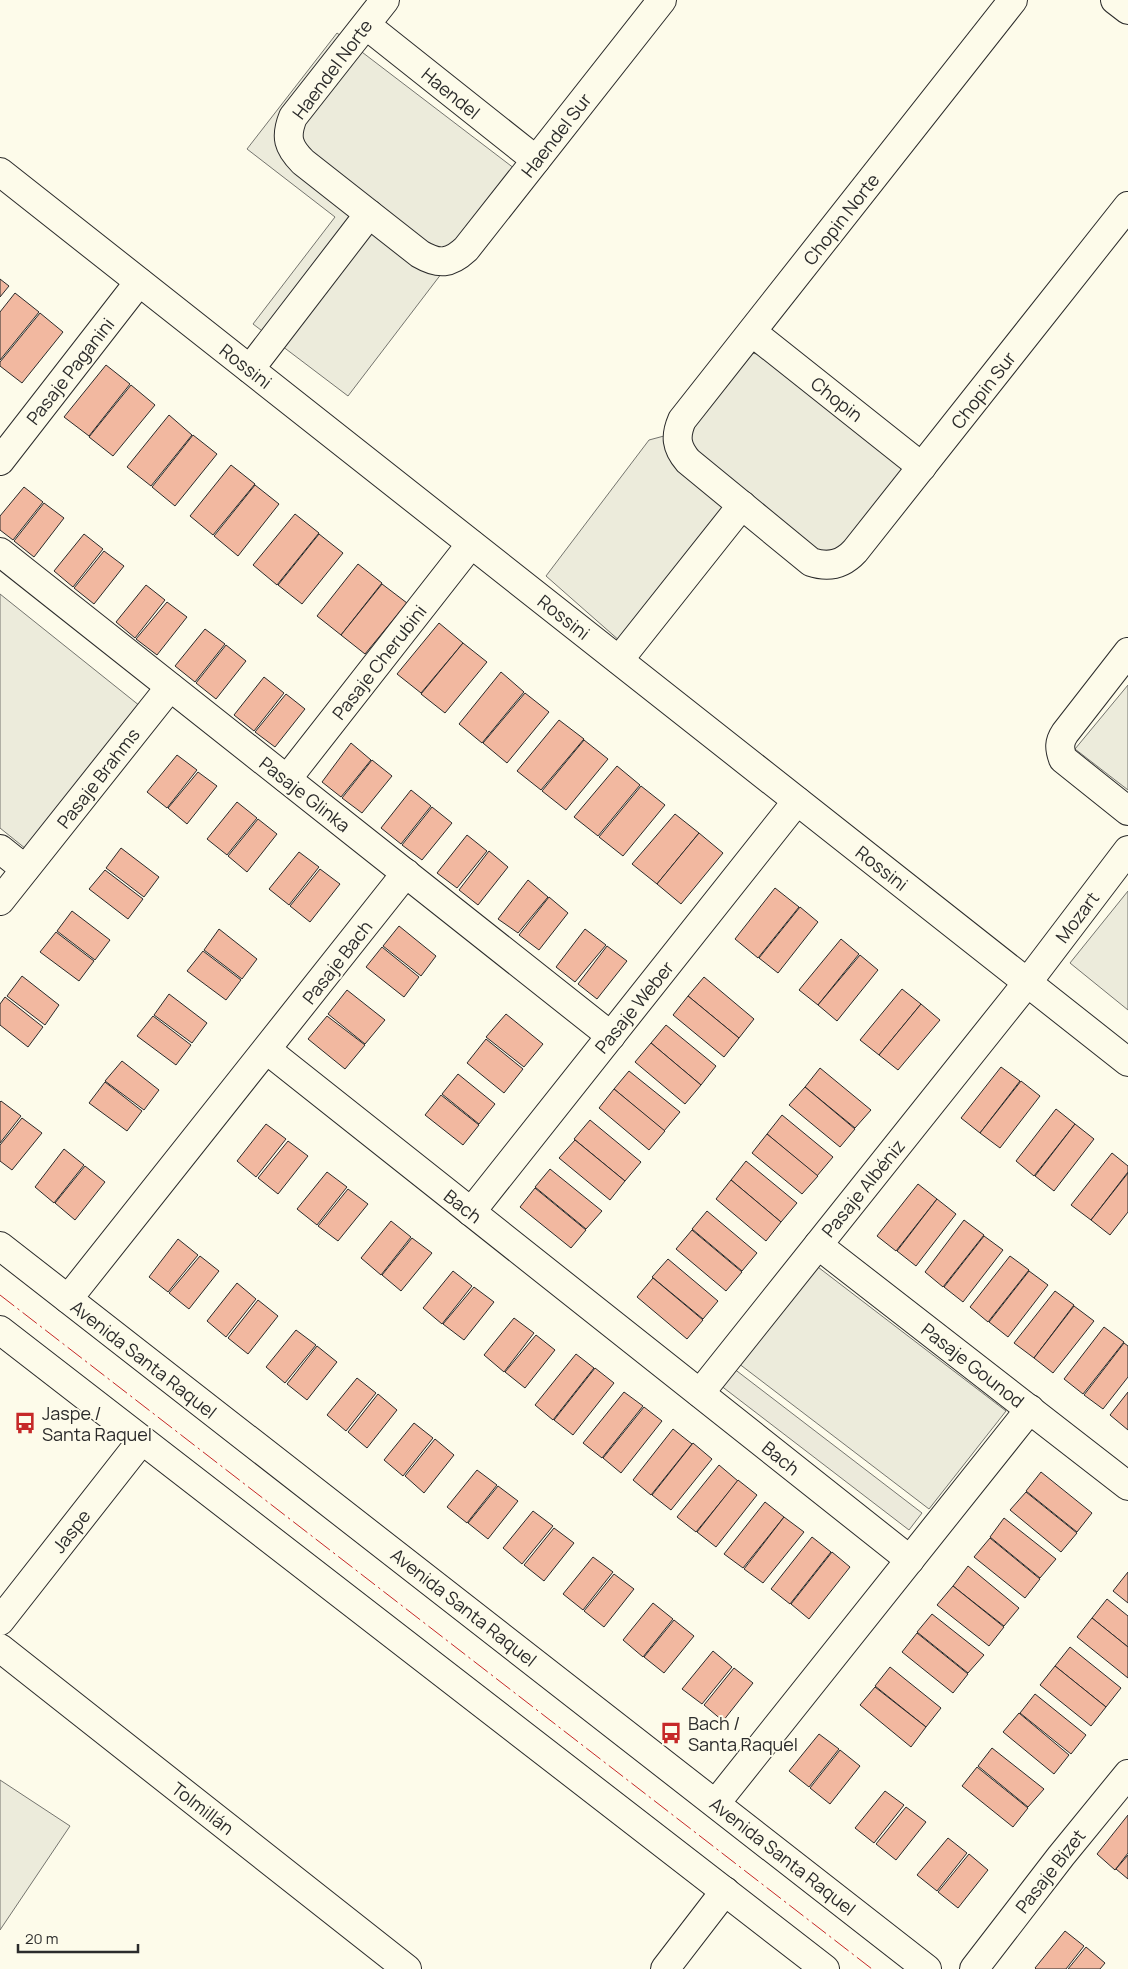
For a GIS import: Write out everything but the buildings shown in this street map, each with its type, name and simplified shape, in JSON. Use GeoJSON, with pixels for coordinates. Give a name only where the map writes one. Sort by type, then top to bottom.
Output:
{"type":"FeatureCollection","features":[{"type":"Feature","properties":{"kind":"street","name":"Haendel Norte"},"geometry":{"type":"LineString","coordinates":[[369,214],[293,153],[288,141],[288,129],[293,117],[385,0]]}},
{"type":"Feature","properties":{"kind":"street","name":"Haendel Sur"},"geometry":{"type":"LineString","coordinates":[[369,214],[431,261],[444,262],[456,258],[466,249],[662,0]]}},
{"type":"Feature","properties":{"kind":"street","name":"Chopin Norte"},"geometry":{"type":"LineString","coordinates":[[742,505],[688,461],[680,452],[676,441],[677,431],[682,420],[1013,0]]}},
{"type":"Feature","properties":{"kind":"street"},"geometry":{"type":"LineString","coordinates":[[1115,0],[1128,10]]}},
{"type":"Feature","properties":{"kind":"street","name":"Haendel"},"geometry":{"type":"LineString","coordinates":[[366,25],[536,160]]}},
{"type":"Feature","properties":{"kind":"street","name":"Rossini"},"geometry":{"type":"LineString","coordinates":[[0,172],[1128,1062]]}},
{"type":"Feature","properties":{"kind":"street","name":"Chopin Sur"},"geometry":{"type":"LineString","coordinates":[[742,505],[811,562],[822,566],[832,565],[849,558],[1128,206]]}},
{"type":"Feature","properties":{"kind":"street"},"geometry":{"type":"LineString","coordinates":[[250,369],[369,214]]}},
{"type":"Feature","properties":{"kind":"street","name":"Pasaje Paganini"},"geometry":{"type":"LineString","coordinates":[[0,461],[139,282]]}},
{"type":"Feature","properties":{"kind":"street","name":"Chopin"},"geometry":{"type":"LineString","coordinates":[[752,332],[922,467]]}},
{"type":"Feature","properties":{"kind":"street"},"geometry":{"type":"LineString","coordinates":[[619,660],[742,505]]}},
{"type":"Feature","properties":{"kind":"street","name":"Pasaje Cherubini"},"geometry":{"type":"LineString","coordinates":[[287,779],[471,544]]}},
{"type":"Feature","properties":{"kind":"street","name":"Pasaje Glinka"},"geometry":{"type":"LineString","coordinates":[[0,552],[611,1036]]}},
{"type":"Feature","properties":{"kind":"street"},"geometry":{"type":"LineString","coordinates":[[1128,652],[1060,741],[1063,759],[1128,811]]}},
{"type":"Feature","properties":{"kind":"street","name":"Pasaje Brahms"},"geometry":{"type":"LineString","coordinates":[[0,901],[170,686]]}},
{"type":"Feature","properties":{"kind":"street","name":"Pasaje Weber"},"geometry":{"type":"LineString","coordinates":[[471,1212],[797,801]]}},
{"type":"Feature","properties":{"kind":"street"},"geometry":{"type":"LineString","coordinates":[[0,850],[25,869]]}},
{"type":"Feature","properties":{"kind":"street","name":"Mozart"},"geometry":{"type":"LineString","coordinates":[[1027,983],[1128,850]]}},
{"type":"Feature","properties":{"kind":"street","name":"Pasaje Bach"},"geometry":{"type":"LineString","coordinates":[[267,1050],[406,874]]}},
{"type":"Feature","properties":{"kind":"street","name":"Pasaje Albéniz"},"geometry":{"type":"LineString","coordinates":[[700,1393],[1027,983]]}},
{"type":"Feature","properties":{"kind":"street"},"geometry":{"type":"LineString","coordinates":[[68,1299],[267,1050]]}},
{"type":"Feature","properties":{"kind":"street","name":"Bach"},"geometry":{"type":"LineString","coordinates":[[267,1050],[910,1560]]}},
{"type":"Feature","properties":{"kind":"street","name":"Pasaje Gounod"},"geometry":{"type":"LineString","coordinates":[[818,1245],[1128,1486]]}},
{"type":"Feature","properties":{"kind":"street","name":"Avenida Santa Raquel"},"geometry":{"type":"LineString","coordinates":[[0,1246],[928,1969]]}},
{"type":"Feature","properties":{"kind":"street"},"geometry":{"type":"LineString","coordinates":[[0,1330],[825,1969]]}},
{"type":"Feature","properties":{"kind":"street"},"geometry":{"type":"LineString","coordinates":[[716,1804],[1030,1409]]}},
{"type":"Feature","properties":{"kind":"street","name":"Jaspe"},"geometry":{"type":"LineString","coordinates":[[0,1622],[142,1440]]}},
{"type":"Feature","properties":{"kind":"street","name":"Tolmillán"},"geometry":{"type":"LineString","coordinates":[[0,1648],[407,1969]]}},
{"type":"Feature","properties":{"kind":"street","name":"Pasaje Bizet"},"geometry":{"type":"LineString","coordinates":[[974,1969],[1061,1856],[1128,1774]]}},
{"type":"Feature","properties":{"kind":"street"},"geometry":{"type":"LineString","coordinates":[[665,1969],[725,1892]]}},
{"type":"Feature","properties":{"kind":"shaded area"},"geometry":{"type":"Polygon","coordinates":[[[337,33],[519,172],[348,396],[253,324],[335,217],[247,149],[337,33]]]}},
{"type":"Feature","properties":{"kind":"shaded area"},"geometry":{"type":"Polygon","coordinates":[[[751,353],[764,355],[907,468],[843,549],[817,551],[738,489],[621,642],[546,576],[649,440],[690,429],[751,353]]]}},
{"type":"Feature","properties":{"kind":"shaded area"},"geometry":{"type":"Polygon","coordinates":[[[0,594],[140,706],[26,849],[0,828],[0,594]]]}},
{"type":"Feature","properties":{"kind":"shaded area"},"geometry":{"type":"Polygon","coordinates":[[[1128,685],[1128,790],[1075,749],[1128,685]]]}},
{"type":"Feature","properties":{"kind":"shaded area"},"geometry":{"type":"Polygon","coordinates":[[[1128,891],[1128,1010],[1070,963],[1128,891]]]}},
{"type":"Feature","properties":{"kind":"shaded area"},"geometry":{"type":"Polygon","coordinates":[[[814,1264],[1006,1411],[929,1509],[738,1363],[814,1264]]]}},
{"type":"Feature","properties":{"kind":"shaded area"},"geometry":{"type":"Polygon","coordinates":[[[733,1368],[922,1513],[909,1530],[720,1385],[733,1368]]]}},
{"type":"Feature","properties":{"kind":"shaded area"},"geometry":{"type":"Polygon","coordinates":[[[0,1780],[70,1826],[0,1930],[0,1780]]]}},
{"type":"Feature","properties":{"kind":"power"},"geometry":{"type":"LineString","coordinates":[[0,1295],[872,1969]]}},
{"type":"Feature","properties":{"kind":"place","name":"Jaspe / Santa Raquel"},"geometry":{"type":"Point","coordinates":[25,1423]}},
{"type":"Feature","properties":{"kind":"place","name":"Bach / Santa Raquel"},"geometry":{"type":"Point","coordinates":[671,1733]}}]}
